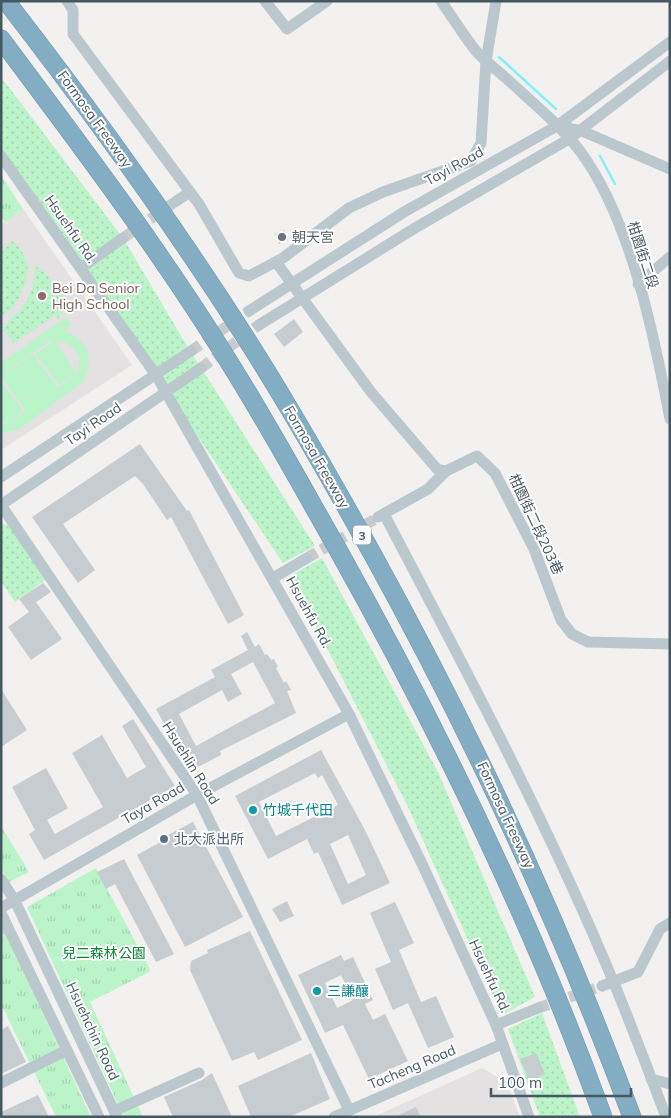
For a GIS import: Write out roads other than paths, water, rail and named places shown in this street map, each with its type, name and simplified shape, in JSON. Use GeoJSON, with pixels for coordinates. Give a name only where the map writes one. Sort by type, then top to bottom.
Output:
{"type":"FeatureCollection","features":[{"type":"Feature","properties":{"kind":"highway","name":"Formosa Freeway"},"geometry":{"type":"LineString","coordinates":[[6,1],[84,102],[162,213],[249,343],[320,458],[398,600],[471,741],[552,915],[597,1022],[632,1117]]}},
{"type":"Feature","properties":{"kind":"highway","name":"Formosa Freeway"},"geometry":{"type":"LineString","coordinates":[[1,39],[138,224],[225,354],[377,620],[440,740],[478,819],[576,1042],[603,1117]]}},
{"type":"Feature","properties":{"kind":"street"},"geometry":{"type":"LineString","coordinates":[[67,1],[72,10],[73,34],[190,192],[239,274],[249,276],[276,262],[349,208],[383,192],[471,161],[478,152],[481,143],[486,61],[496,1]]}},
{"type":"Feature","properties":{"kind":"street"},"geometry":{"type":"LineString","coordinates":[[265,1],[287,29],[327,1]]}},
{"type":"Feature","properties":{"kind":"street","name":"柑園街二段"},"geometry":{"type":"LineString","coordinates":[[442,1],[476,51],[557,126],[569,139],[594,174],[610,206],[638,284],[655,347],[670,419]]}},
{"type":"Feature","properties":{"kind":"street","name":"Tayi Road"},"geometry":{"type":"LineString","coordinates":[[249,311],[404,212],[557,126],[670,42]]}},
{"type":"Feature","properties":{"kind":"street"},"geometry":{"type":"LineString","coordinates":[[259,325],[415,228],[569,139],[670,61]]}},
{"type":"Feature","properties":{"kind":"street"},"geometry":{"type":"LineString","coordinates":[[557,126],[582,130],[670,169]]}},
{"type":"Feature","properties":{"kind":"street","name":"Hsuehfu Rd."},"geometry":{"type":"LineString","coordinates":[[1,156],[167,392],[349,714],[423,866],[496,1025],[529,1117]]}},
{"type":"Feature","properties":{"kind":"street"},"geometry":{"type":"LineString","coordinates":[[175,202],[190,192]]}},
{"type":"Feature","properties":{"kind":"street"},"geometry":{"type":"LineString","coordinates":[[81,268],[123,238]]}},
{"type":"Feature","properties":{"kind":"street"},"geometry":{"type":"LineString","coordinates":[[638,284],[670,257]]}},
{"type":"Feature","properties":{"kind":"street"},"geometry":{"type":"LineString","coordinates":[[276,262],[371,392],[437,469],[446,471]]}},
{"type":"Feature","properties":{"kind":"street","name":"Tayi Road"},"geometry":{"type":"LineString","coordinates":[[1,477],[191,351]]}},
{"type":"Feature","properties":{"kind":"street","name":"Tayi Road"},"geometry":{"type":"LineString","coordinates":[[1,505],[201,368]]}},
{"type":"Feature","properties":{"kind":"street","name":"柑園街二段203巷"},"geometry":{"type":"LineString","coordinates":[[446,471],[477,456],[495,473],[534,549],[562,620],[572,634],[588,642],[670,644]]}},
{"type":"Feature","properties":{"kind":"street"},"geometry":{"type":"LineString","coordinates":[[446,471],[428,489],[381,516],[475,686],[549,839],[608,984],[651,1078],[666,1117]]}},
{"type":"Feature","properties":{"kind":"street","name":"Hsuehlin Road"},"geometry":{"type":"LineString","coordinates":[[1,505],[197,795],[349,1110]]}},
{"type":"Feature","properties":{"kind":"street"},"geometry":{"type":"LineString","coordinates":[[273,578],[307,558]]}},
{"type":"Feature","properties":{"kind":"street","name":"Taya Road"},"geometry":{"type":"LineString","coordinates":[[1,908],[197,795],[349,714]]}},
{"type":"Feature","properties":{"kind":"street","name":"Hsuehchin Road"},"geometry":{"type":"LineString","coordinates":[[1,879],[15,901],[116,1114]]}},
{"type":"Feature","properties":{"kind":"street"},"geometry":{"type":"LineString","coordinates":[[1,913],[99,1117]]}},
{"type":"Feature","properties":{"kind":"street"},"geometry":{"type":"LineString","coordinates":[[608,984],[638,972],[660,929],[670,923]]}},
{"type":"Feature","properties":{"kind":"street"},"geometry":{"type":"LineString","coordinates":[[496,1025],[538,1008]]}},
{"type":"Feature","properties":{"kind":"street","name":"Tacheng Road"},"geometry":{"type":"LineString","coordinates":[[334,1117],[502,1044]]}},
{"type":"Feature","properties":{"kind":"street"},"geometry":{"type":"LineString","coordinates":[[1,1083],[67,1050]]}},
{"type":"Feature","properties":{"kind":"street"},"geometry":{"type":"LineString","coordinates":[[116,1114],[199,1073]]}},
{"type":"Feature","properties":{"kind":"street"},"geometry":{"type":"LineString","coordinates":[[651,1078],[670,1084]]}},
{"type":"Feature","properties":{"kind":"waterway"},"geometry":{"type":"LineString","coordinates":[[499,57],[556,109]]}},
{"type":"Feature","properties":{"kind":"waterway"},"geometry":{"type":"LineString","coordinates":[[600,156],[615,184]]}},
{"type":"Feature","properties":{"kind":"tunnel"},"geometry":{"type":"LineString","coordinates":[[123,238],[175,202]]}},
{"type":"Feature","properties":{"kind":"tunnel"},"geometry":{"type":"LineString","coordinates":[[191,351],[249,311]]}},
{"type":"Feature","properties":{"kind":"tunnel"},"geometry":{"type":"LineString","coordinates":[[201,368],[259,325]]}},
{"type":"Feature","properties":{"kind":"tunnel"},"geometry":{"type":"LineString","coordinates":[[307,558],[377,518]]}},
{"type":"Feature","properties":{"kind":"tunnel"},"geometry":{"type":"LineString","coordinates":[[538,1008],[602,986]]}},
{"type":"Feature","properties":{"kind":"place","name":"朝天宮"},"geometry":{"type":"Point","coordinates":[282,237]}},
{"type":"Feature","properties":{"kind":"place","name":"Bei Da Senior High School"},"geometry":{"type":"Point","coordinates":[42,296]}},
{"type":"Feature","properties":{"kind":"place","name":"竹城千代田"},"geometry":{"type":"Point","coordinates":[253,810]}},
{"type":"Feature","properties":{"kind":"place","name":"北大派出所"},"geometry":{"type":"Point","coordinates":[164,839]}},
{"type":"Feature","properties":{"kind":"place","name":"三謙釀"},"geometry":{"type":"Point","coordinates":[317,991]}},
{"type":"Feature","properties":{"kind":"park label","name":"兒二森林公園"},"geometry":{"type":"Point","coordinates":[104,953]}}]}
